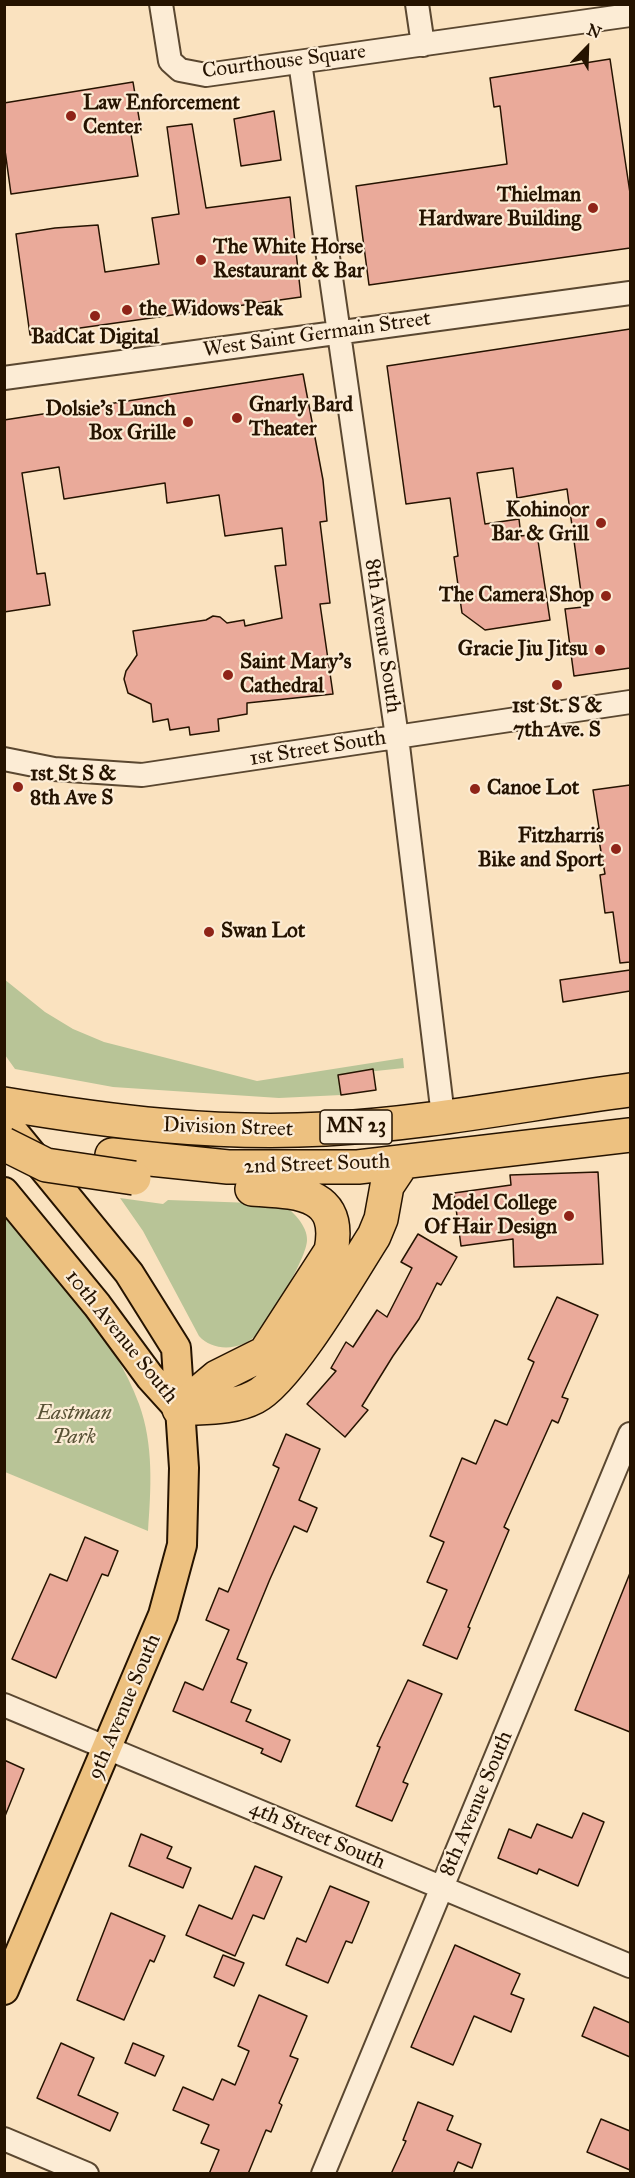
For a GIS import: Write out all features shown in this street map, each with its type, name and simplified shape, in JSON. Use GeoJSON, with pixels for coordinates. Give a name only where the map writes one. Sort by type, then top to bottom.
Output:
{"type":"FeatureCollection","features":[{"type":"Feature","properties":{"kind":"highway","name":"Division Street"},"geometry":{"type":"LineString","coordinates":[[4,1104],[80,1117],[165,1127],[257,1131],[371,1126],[630,1090]]}},
{"type":"Feature","properties":{"kind":"highway","name":"2nd Street South"},"geometry":{"type":"LineString","coordinates":[[4,1142],[123,1167],[306,1169],[404,1162],[630,1135]]}},
{"type":"Feature","properties":{"kind":"highway"},"geometry":{"type":"LineString","coordinates":[[179,1409],[235,1406],[257,1397],[272,1385],[291,1362],[374,1236],[381,1219],[387,1186],[404,1162]]}},
{"type":"Feature","properties":{"kind":"highway"},"geometry":{"type":"LineString","coordinates":[[123,1167],[312,1196],[330,1217],[334,1234],[328,1257],[265,1353],[217,1377],[179,1409]]}},
{"type":"Feature","properties":{"kind":"main road","name":"10th Avenue South"},"geometry":{"type":"LineString","coordinates":[[4,1120],[129,1273],[166,1330],[176,1348],[179,1409]]}},
{"type":"Feature","properties":{"kind":"main road","name":"10th Avenue South"},"geometry":{"type":"LineString","coordinates":[[4,1192],[97,1305],[150,1377],[179,1409]]}},
{"type":"Feature","properties":{"kind":"main road","name":"9th Avenue South"},"geometry":{"type":"LineString","coordinates":[[4,1990],[163,1615],[182,1545],[184,1445],[179,1409]]}},
{"type":"Feature","properties":{"kind":"street","name":"Courthouse Square"},"geometry":{"type":"LineString","coordinates":[[161,4],[170,61],[180,70],[206,75],[630,15]]}},
{"type":"Feature","properties":{"kind":"street"},"geometry":{"type":"LineString","coordinates":[[417,4],[423,45]]}},
{"type":"Feature","properties":{"kind":"street","name":"8th Avenue South"},"geometry":{"type":"LineString","coordinates":[[300,62],[397,737],[443,1116]]}},
{"type":"Feature","properties":{"kind":"street","name":"West Saint Germain Street"},"geometry":{"type":"LineString","coordinates":[[4,378],[338,334],[376,325],[630,293]]}},
{"type":"Feature","properties":{"kind":"street","name":"1st Street South"},"geometry":{"type":"LineString","coordinates":[[4,759],[75,771],[142,775],[630,702]]}},
{"type":"Feature","properties":{"kind":"street","name":"8th Avenue South"},"geometry":{"type":"LineString","coordinates":[[323,2174],[630,1434]]}},
{"type":"Feature","properties":{"kind":"street","name":"4th Street South"},"geometry":{"type":"LineString","coordinates":[[4,1705],[630,1966]]}},
{"type":"Feature","properties":{"kind":"street"},"geometry":{"type":"LineString","coordinates":[[4,2139],[87,2174]]}},
{"type":"Feature","properties":{"kind":"green space"},"geometry":{"type":"Polygon","coordinates":[[[4,979],[45,1012],[73,1029],[104,1042],[257,1081],[403,1058],[404,1068],[338,1075],[341,1095],[279,1098],[113,1087],[15,1069],[5,1055],[4,979]]]}},
{"type":"Feature","properties":{"kind":"green space"},"geometry":{"type":"Polygon","coordinates":[[[120,1198],[163,1204],[168,1200],[281,1204],[294,1214],[307,1235],[305,1249],[270,1316],[251,1340],[236,1346],[220,1347],[212,1345],[199,1336],[143,1231],[120,1198]]]}},
{"type":"Feature","properties":{"kind":"green space","name":"Eastman Park"},"geometry":{"type":"Polygon","coordinates":[[[4,1208],[79,1302],[128,1378],[139,1404],[147,1435],[150,1483],[148,1531],[5,1472],[4,1208]]]}},
{"type":"Feature","properties":{"kind":"building"},"geometry":{"type":"Polygon","coordinates":[[[610,59],[630,193],[630,248],[369,285],[356,186],[507,164],[500,106],[494,107],[490,78],[610,59]]]}},
{"type":"Feature","properties":{"kind":"building"},"geometry":{"type":"Polygon","coordinates":[[[133,82],[141,130],[130,128],[138,176],[11,194],[4,143],[4,103],[133,82]]]}},
{"type":"Feature","properties":{"kind":"building"},"geometry":{"type":"Polygon","coordinates":[[[274,111],[281,160],[241,166],[234,119],[274,111]]]}},
{"type":"Feature","properties":{"kind":"building"},"geometry":{"type":"Polygon","coordinates":[[[192,124],[206,208],[290,197],[301,297],[30,335],[16,234],[98,225],[105,272],[159,264],[152,218],[179,214],[167,127],[192,124]]]}},
{"type":"Feature","properties":{"kind":"building"},"geometry":{"type":"Polygon","coordinates":[[[630,329],[630,668],[574,676],[565,609],[583,607],[567,489],[517,498],[513,468],[477,473],[485,524],[519,519],[521,536],[537,534],[550,620],[485,630],[462,613],[454,557],[458,556],[450,498],[406,504],[387,366],[630,329]]]}},
{"type":"Feature","properties":{"kind":"building"},"geometry":{"type":"Polygon","coordinates":[[[303,374],[323,480],[327,521],[320,522],[330,603],[320,604],[333,694],[247,703],[247,714],[218,719],[219,731],[190,735],[189,727],[170,730],[168,719],[153,722],[151,704],[128,693],[124,679],[126,671],[137,655],[133,631],[206,620],[213,616],[220,617],[227,623],[244,620],[245,626],[282,618],[275,566],[286,565],[282,528],[225,536],[219,495],[167,503],[165,483],[64,499],[59,467],[22,473],[37,574],[45,573],[50,605],[4,612],[4,420],[303,374]]]}},
{"type":"Feature","properties":{"kind":"building"},"geometry":{"type":"Polygon","coordinates":[[[630,785],[630,962],[620,963],[613,912],[605,913],[600,875],[605,874],[593,790],[630,785]]]}},
{"type":"Feature","properties":{"kind":"building"},"geometry":{"type":"Polygon","coordinates":[[[630,970],[630,991],[563,1002],[560,980],[630,970]]]}},
{"type":"Feature","properties":{"kind":"building"},"geometry":{"type":"Polygon","coordinates":[[[373,1069],[376,1090],[341,1095],[338,1075],[373,1069]]]}},
{"type":"Feature","properties":{"kind":"building"},"geometry":{"type":"Polygon","coordinates":[[[598,1172],[603,1264],[514,1267],[513,1239],[461,1246],[454,1193],[511,1185],[510,1175],[598,1172]]]}},
{"type":"Feature","properties":{"kind":"building"},"geometry":{"type":"Polygon","coordinates":[[[418,1234],[457,1257],[441,1285],[437,1283],[419,1319],[362,1406],[368,1410],[345,1437],[307,1404],[336,1371],[331,1368],[346,1342],[353,1347],[377,1310],[387,1317],[412,1268],[401,1262],[418,1234]]]}},
{"type":"Feature","properties":{"kind":"building"},"geometry":{"type":"Polygon","coordinates":[[[557,1297],[598,1315],[562,1397],[568,1399],[558,1423],[552,1420],[504,1527],[509,1530],[457,1659],[423,1645],[447,1590],[427,1582],[444,1542],[430,1536],[462,1458],[476,1464],[495,1420],[507,1425],[534,1362],[528,1359],[557,1297]]]}},
{"type":"Feature","properties":{"kind":"building"},"geometry":{"type":"Polygon","coordinates":[[[286,1434],[320,1449],[299,1500],[317,1508],[307,1532],[294,1526],[270,1579],[237,1659],[247,1663],[231,1702],[251,1710],[246,1721],[290,1740],[281,1762],[261,1753],[263,1749],[173,1711],[185,1682],[203,1690],[229,1630],[206,1620],[219,1588],[228,1592],[279,1468],[273,1465],[286,1434]]]}},
{"type":"Feature","properties":{"kind":"building"},"geometry":{"type":"Polygon","coordinates":[[[85,1537],[118,1551],[108,1576],[102,1574],[56,1678],[12,1659],[50,1574],[67,1581],[85,1537]]]}},
{"type":"Feature","properties":{"kind":"building"},"geometry":{"type":"Polygon","coordinates":[[[630,1573],[630,1732],[575,1710],[630,1573]]]}},
{"type":"Feature","properties":{"kind":"building"},"geometry":{"type":"Polygon","coordinates":[[[408,1680],[442,1694],[403,1782],[408,1784],[392,1821],[356,1806],[380,1747],[377,1746],[408,1680]]]}},
{"type":"Feature","properties":{"kind":"building"},"geometry":{"type":"Polygon","coordinates":[[[4,1760],[24,1769],[5,1816],[4,1816],[4,1760]]]}},
{"type":"Feature","properties":{"kind":"building"},"geometry":{"type":"Polygon","coordinates":[[[583,1813],[604,1822],[578,1886],[539,1869],[537,1874],[498,1858],[509,1829],[531,1838],[537,1824],[572,1838],[583,1813]]]}},
{"type":"Feature","properties":{"kind":"building"},"geometry":{"type":"Polygon","coordinates":[[[141,1834],[172,1847],[167,1858],[191,1868],[183,1888],[129,1866],[141,1834]]]}},
{"type":"Feature","properties":{"kind":"building"},"geometry":{"type":"Polygon","coordinates":[[[255,1866],[282,1877],[264,1919],[253,1915],[235,1956],[186,1935],[199,1905],[232,1919],[255,1866]]]}},
{"type":"Feature","properties":{"kind":"building"},"geometry":{"type":"Polygon","coordinates":[[[330,1886],[369,1902],[352,1943],[346,1941],[328,1983],[286,1965],[297,1938],[306,1942],[330,1886]]]}},
{"type":"Feature","properties":{"kind":"building"},"geometry":{"type":"Polygon","coordinates":[[[111,1913],[165,1936],[154,1962],[150,1960],[124,2020],[77,2000],[111,1913]]]}},
{"type":"Feature","properties":{"kind":"building"},"geometry":{"type":"Polygon","coordinates":[[[455,1945],[520,1974],[511,1994],[524,1999],[511,2032],[474,2016],[453,2065],[411,2047],[455,1945]]]}},
{"type":"Feature","properties":{"kind":"building"},"geometry":{"type":"Polygon","coordinates":[[[223,1955],[244,1963],[234,1986],[214,1977],[223,1955]]]}},
{"type":"Feature","properties":{"kind":"building"},"geometry":{"type":"Polygon","coordinates":[[[259,1995],[307,2016],[290,2056],[298,2059],[279,2103],[282,2105],[271,2132],[266,2130],[248,2174],[209,2174],[219,2150],[201,2143],[209,2125],[173,2110],[183,2087],[213,2100],[222,2079],[235,2085],[249,2051],[238,2046],[259,1995]]]}},
{"type":"Feature","properties":{"kind":"building"},"geometry":{"type":"Polygon","coordinates":[[[594,2007],[630,2023],[630,2057],[582,2036],[594,2007]]]}},
{"type":"Feature","properties":{"kind":"building"},"geometry":{"type":"Polygon","coordinates":[[[61,2043],[94,2058],[78,2095],[118,2113],[110,2131],[37,2098],[61,2043]]]}},
{"type":"Feature","properties":{"kind":"building"},"geometry":{"type":"Polygon","coordinates":[[[133,2043],[164,2056],[155,2076],[125,2063],[133,2043]]]}},
{"type":"Feature","properties":{"kind":"building"},"geometry":{"type":"Polygon","coordinates":[[[418,2102],[453,2116],[447,2130],[481,2144],[472,2168],[458,2162],[453,2174],[391,2174],[406,2141],[403,2140],[418,2102]]]}},
{"type":"Feature","properties":{"kind":"building"},"geometry":{"type":"Polygon","coordinates":[[[601,2119],[630,2131],[630,2170],[587,2152],[601,2119]]]}},
{"type":"Feature","properties":{"kind":"place","name":"Law Enforcement Center"},"geometry":{"type":"Point","coordinates":[71,116]}},
{"type":"Feature","properties":{"kind":"place","name":"Thielman Hardware Building"},"geometry":{"type":"Point","coordinates":[593,208]}},
{"type":"Feature","properties":{"kind":"place","name":"The White Horse Restaurant & Bar"},"geometry":{"type":"Point","coordinates":[201,260]}},
{"type":"Feature","properties":{"kind":"place","name":"the Widows Peak"},"geometry":{"type":"Point","coordinates":[127,310]}},
{"type":"Feature","properties":{"kind":"place","name":"BadCat Digital"},"geometry":{"type":"Point","coordinates":[95,316]}},
{"type":"Feature","properties":{"kind":"place","name":"Gnarly Bard Theater"},"geometry":{"type":"Point","coordinates":[237,418]}},
{"type":"Feature","properties":{"kind":"place","name":"Dolsie's Lunch Box Grille"},"geometry":{"type":"Point","coordinates":[188,422]}},
{"type":"Feature","properties":{"kind":"place","name":"Kohinoor Bar & Grill"},"geometry":{"type":"Point","coordinates":[601,523]}},
{"type":"Feature","properties":{"kind":"place","name":"The Camera Shop"},"geometry":{"type":"Point","coordinates":[606,596]}},
{"type":"Feature","properties":{"kind":"place","name":"Gracie Jiu Jitsu"},"geometry":{"type":"Point","coordinates":[600,650]}},
{"type":"Feature","properties":{"kind":"place","name":"Saint Mary's Cathedral"},"geometry":{"type":"Point","coordinates":[228,675]}},
{"type":"Feature","properties":{"kind":"place","name":"1st St. S & 7th Ave. S"},"geometry":{"type":"Point","coordinates":[557,685]}},
{"type":"Feature","properties":{"kind":"place","name":"1st St S & 8th Ave S"},"geometry":{"type":"Point","coordinates":[18,787]}},
{"type":"Feature","properties":{"kind":"place","name":"Canoe Lot"},"geometry":{"type":"Point","coordinates":[475,789]}},
{"type":"Feature","properties":{"kind":"place","name":"Fitzharris Bike and Sport"},"geometry":{"type":"Point","coordinates":[616,849]}},
{"type":"Feature","properties":{"kind":"place","name":"Swan Lot"},"geometry":{"type":"Point","coordinates":[209,932]}},
{"type":"Feature","properties":{"kind":"place","name":"Model College Of Hair Design"},"geometry":{"type":"Point","coordinates":[569,1216]}}]}
